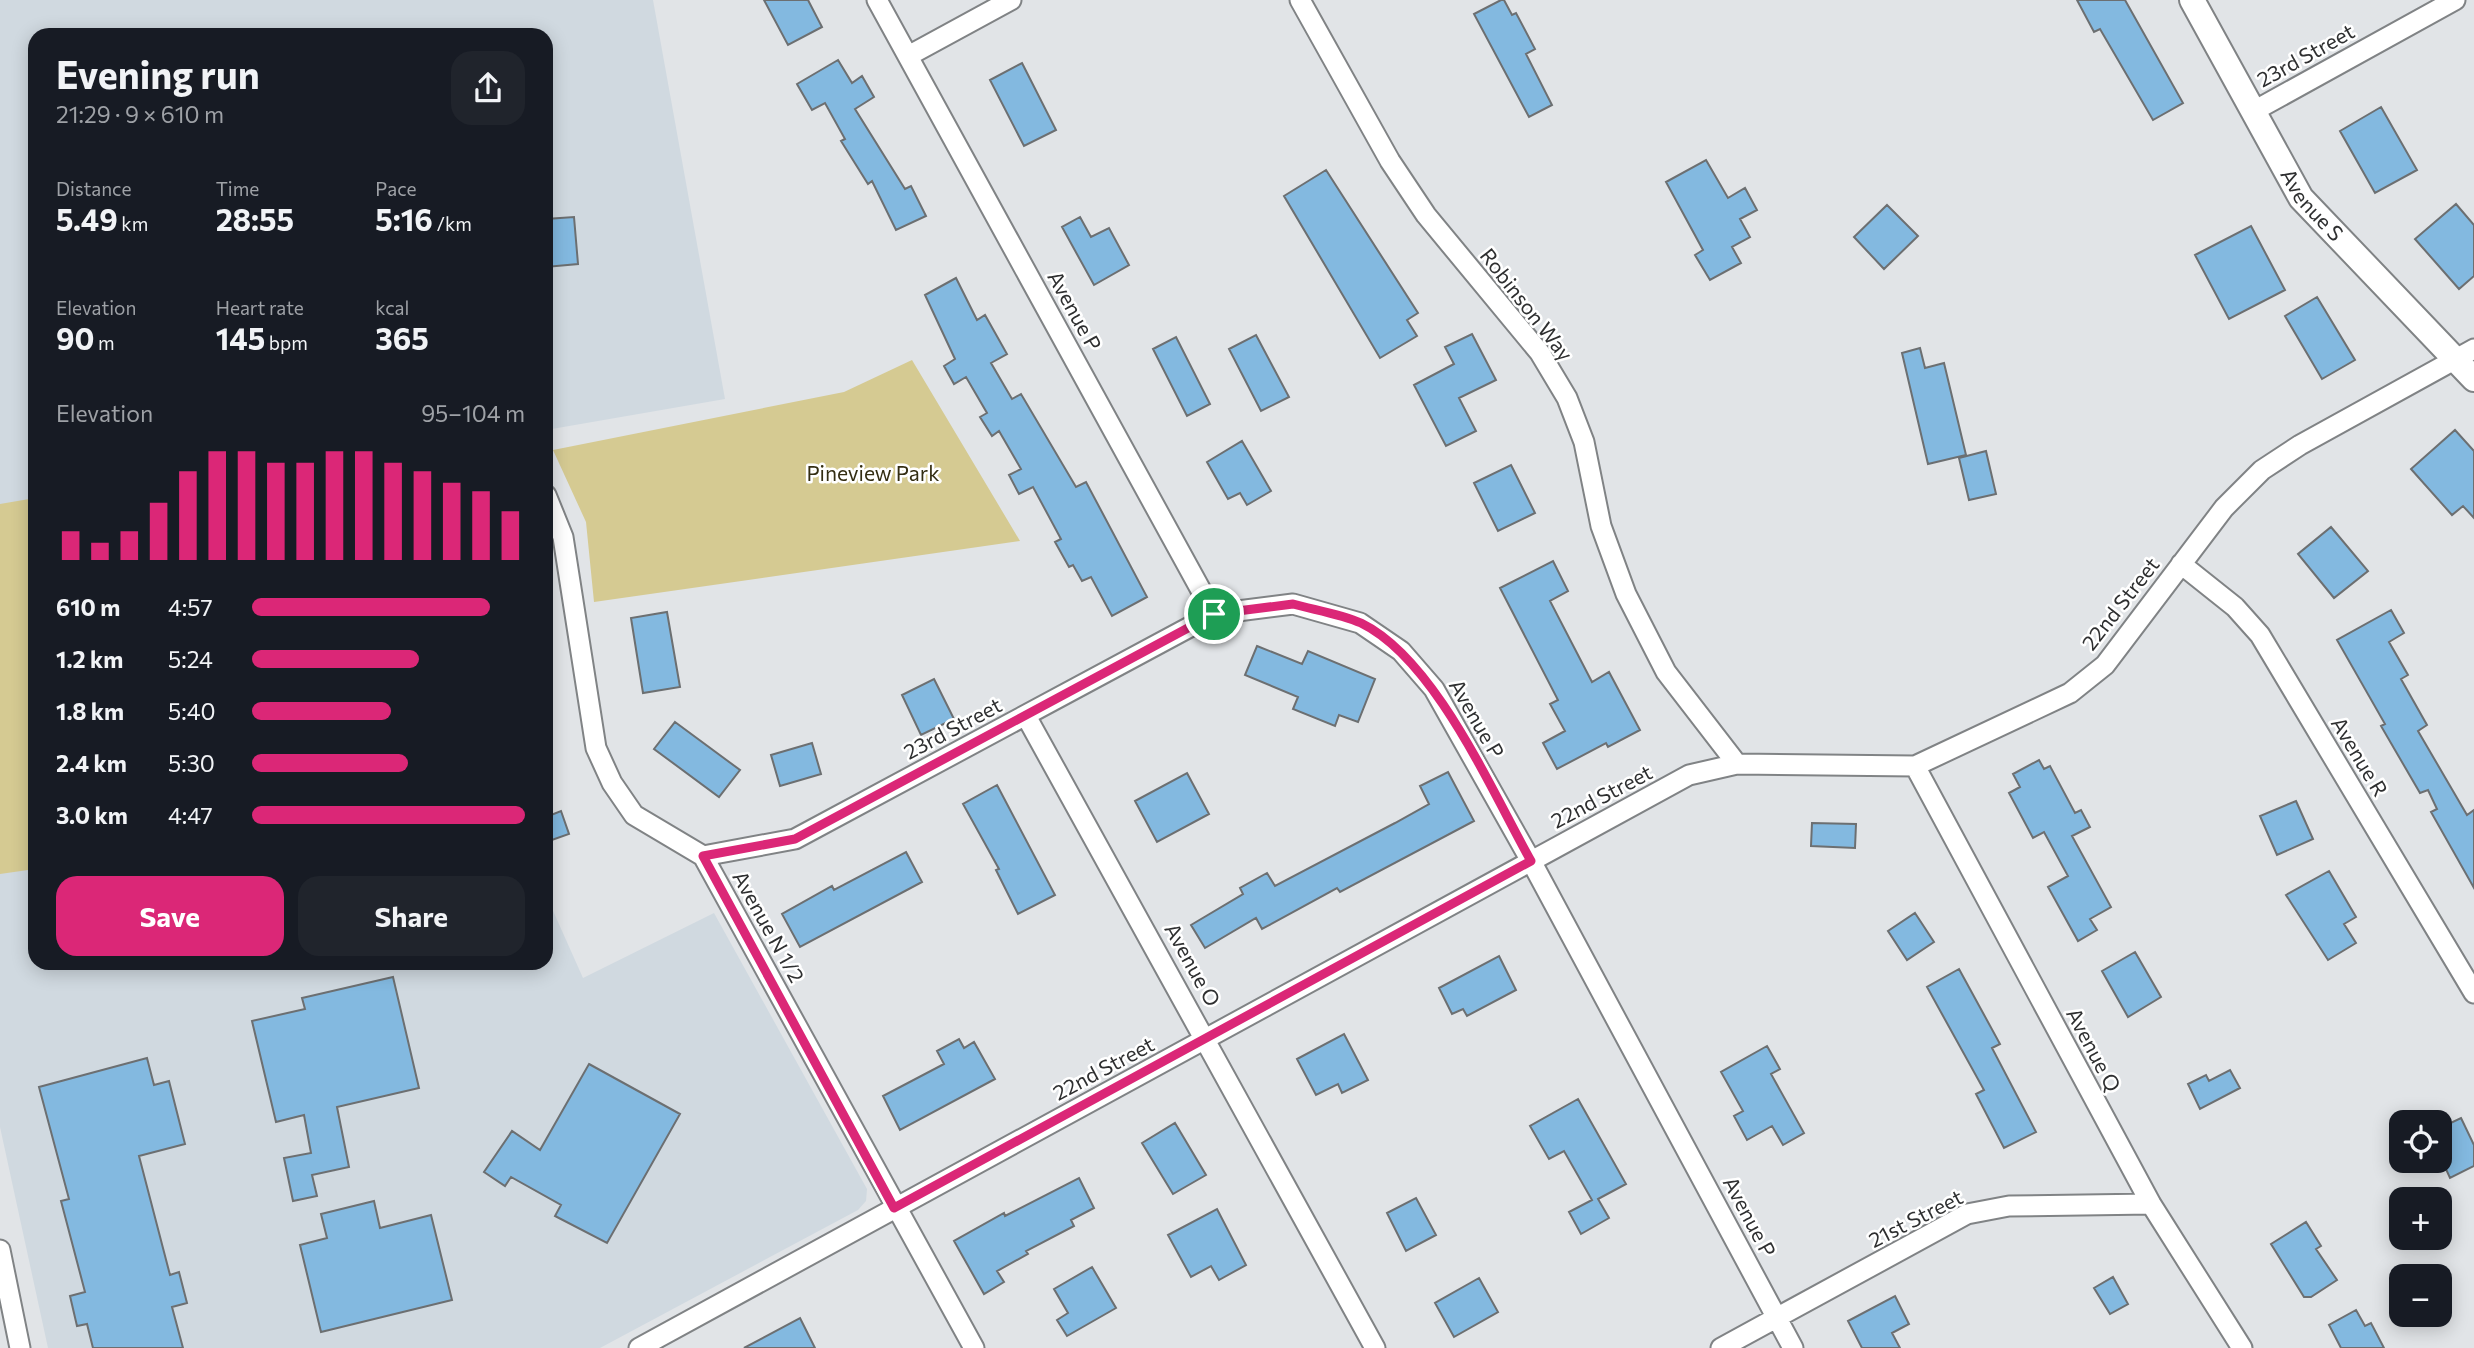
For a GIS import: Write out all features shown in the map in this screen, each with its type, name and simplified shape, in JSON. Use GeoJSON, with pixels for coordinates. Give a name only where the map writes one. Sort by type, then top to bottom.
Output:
{"type":"FeatureCollection","features":[{"type":"Feature","properties":{"kind":"street","name":"Avenue P"},"geometry":{"type":"LineString","coordinates":[[877,0],[1214,614],[1293,604],[1360,623],[1401,651],[1434,689],[1531,861],[1793,1348]]}},
{"type":"Feature","properties":{"kind":"street"},"geometry":{"type":"LineString","coordinates":[[908,56],[1011,0]]}},
{"type":"Feature","properties":{"kind":"street","name":"Robinson Way"},"geometry":{"type":"LineString","coordinates":[[1300,0],[1390,161],[1426,215],[1539,353],[1567,398],[1584,442],[1601,526],[1626,594],[1666,673],[1737,764]]}},
{"type":"Feature","properties":{"kind":"street","name":"Avenue S"},"geometry":{"type":"LineString","coordinates":[[2192,0],[2301,198],[2464,355],[2474,379]]}},
{"type":"Feature","properties":{"kind":"street","name":"23rd Street"},"geometry":{"type":"LineString","coordinates":[[2252,112],[2455,0]]}},
{"type":"Feature","properties":{"kind":"street","name":"22nd Street"},"geometry":{"type":"LineString","coordinates":[[639,1348],[1689,775],[1737,764],[1915,766],[2070,693],[2105,665],[2224,508],[2262,470],[2464,355]]}},
{"type":"Feature","properties":{"kind":"street"},"geometry":{"type":"LineString","coordinates":[[553,512],[563,537],[596,748],[607,772],[634,814],[703,856]]}},
{"type":"Feature","properties":{"kind":"street","name":"Avenue R"},"geometry":{"type":"LineString","coordinates":[[2181,564],[2235,607],[2260,635],[2474,993]]}},
{"type":"Feature","properties":{"kind":"street","name":"23rd Street"},"geometry":{"type":"LineString","coordinates":[[703,856],[795,839],[1214,614]]}},
{"type":"Feature","properties":{"kind":"street","name":"Avenue O"},"geometry":{"type":"LineString","coordinates":[[1026,716],[1207,1039],[1375,1348]]}},
{"type":"Feature","properties":{"kind":"street","name":"Avenue Q"},"geometry":{"type":"LineString","coordinates":[[1915,766],[2151,1204],[2242,1348]]}},
{"type":"Feature","properties":{"kind":"street","name":"Avenue N 1/2"},"geometry":{"type":"LineString","coordinates":[[703,856],[894,1208],[974,1348]]}},
{"type":"Feature","properties":{"kind":"street","name":"21st Street"},"geometry":{"type":"LineString","coordinates":[[1721,1348],[1967,1214],[2009,1206],[2151,1204]]}},
{"type":"Feature","properties":{"kind":"street"},"geometry":{"type":"LineString","coordinates":[[0,1250],[20,1348]]}},
{"type":"Feature","properties":{"kind":"shaded area"},"geometry":{"type":"Polygon","coordinates":[[[0,0],[653,0],[725,399],[553,429],[553,28],[28,28],[28,970],[553,970],[553,911],[583,978],[714,913],[867,1189],[866,1201],[858,1210],[600,1348],[48,1348],[0,1127],[0,0]]]}},
{"type":"Feature","properties":{"kind":"green space","name":"Pineview Park"},"geometry":{"type":"Polygon","coordinates":[[[912,360],[1020,541],[594,602],[586,522],[553,450],[844,392],[912,360]]]}},
{"type":"Feature","properties":{"kind":"green space"},"geometry":{"type":"Polygon","coordinates":[[[28,499],[28,870],[0,874],[0,504],[28,499]]]}},
{"type":"Feature","properties":{"kind":"building"},"geometry":{"type":"Polygon","coordinates":[[[764,0],[808,0],[822,27],[788,45],[764,0]]]}},
{"type":"Feature","properties":{"kind":"building"},"geometry":{"type":"Polygon","coordinates":[[[1504,0],[1512,15],[1516,13],[1535,49],[1526,54],[1552,105],[1529,117],[1474,14],[1504,0]]]}},
{"type":"Feature","properties":{"kind":"building"},"geometry":{"type":"Polygon","coordinates":[[[2077,0],[2125,0],[2183,103],[2153,120],[2100,29],[2094,32],[2077,0]]]}},
{"type":"Feature","properties":{"kind":"building"},"geometry":{"type":"Polygon","coordinates":[[[838,60],[852,83],[862,76],[874,97],[855,109],[905,189],[911,186],[926,216],[896,230],[872,181],[868,184],[841,141],[845,139],[825,103],[812,110],[797,84],[838,60]]]}},
{"type":"Feature","properties":{"kind":"building"},"geometry":{"type":"Polygon","coordinates":[[[1022,63],[1056,130],[1024,146],[990,80],[1022,63]]]}},
{"type":"Feature","properties":{"kind":"building"},"geometry":{"type":"Polygon","coordinates":[[[2381,107],[2417,170],[2375,193],[2340,131],[2381,107]]]}},
{"type":"Feature","properties":{"kind":"building"},"geometry":{"type":"Polygon","coordinates":[[[1706,160],[1728,198],[1745,188],[1757,210],[1740,219],[1750,237],[1732,247],[1741,263],[1710,280],[1695,255],[1703,250],[1666,182],[1706,160]]]}},
{"type":"Feature","properties":{"kind":"building"},"geometry":{"type":"Polygon","coordinates":[[[1326,170],[1418,313],[1407,320],[1417,336],[1380,358],[1284,196],[1326,170]]]}},
{"type":"Feature","properties":{"kind":"building"},"geometry":{"type":"Polygon","coordinates":[[[2456,204],[2474,225],[2474,276],[2459,289],[2415,239],[2456,204]]]}},
{"type":"Feature","properties":{"kind":"building"},"geometry":{"type":"Polygon","coordinates":[[[1887,205],[1918,236],[1884,269],[1854,237],[1887,205]]]}},
{"type":"Feature","properties":{"kind":"building"},"geometry":{"type":"Polygon","coordinates":[[[574,217],[578,264],[553,266],[553,218],[574,217]]]}},
{"type":"Feature","properties":{"kind":"building"},"geometry":{"type":"Polygon","coordinates":[[[1080,217],[1091,237],[1109,228],[1129,265],[1094,285],[1062,227],[1080,217]]]}},
{"type":"Feature","properties":{"kind":"building"},"geometry":{"type":"Polygon","coordinates":[[[2251,226],[2285,290],[2229,319],[2195,255],[2251,226]]]}},
{"type":"Feature","properties":{"kind":"building"},"geometry":{"type":"Polygon","coordinates":[[[956,278],[977,320],[985,315],[1007,354],[991,363],[1012,399],[1021,394],[1076,487],[1086,482],[1147,597],[1112,616],[1091,577],[1082,581],[1073,565],[1069,567],[1055,542],[1061,539],[1033,487],[1019,494],[1009,475],[1021,469],[999,431],[992,436],[980,417],[987,413],[966,377],[954,384],[944,366],[955,359],[925,295],[956,278]]]}},
{"type":"Feature","properties":{"kind":"building"},"geometry":{"type":"Polygon","coordinates":[[[2317,297],[2355,360],[2322,379],[2285,316],[2317,297]]]}},
{"type":"Feature","properties":{"kind":"building"},"geometry":{"type":"Polygon","coordinates":[[[1472,334],[1496,380],[1459,398],[1476,431],[1446,446],[1414,385],[1454,364],[1445,347],[1472,334]]]}},
{"type":"Feature","properties":{"kind":"building"},"geometry":{"type":"Polygon","coordinates":[[[1256,335],[1289,397],[1261,411],[1229,349],[1256,335]]]}},
{"type":"Feature","properties":{"kind":"building"},"geometry":{"type":"Polygon","coordinates":[[[1176,337],[1210,404],[1187,416],[1153,349],[1176,337]]]}},
{"type":"Feature","properties":{"kind":"building"},"geometry":{"type":"Polygon","coordinates":[[[1920,348],[1925,368],[1944,363],[1966,455],[1928,464],[1902,353],[1920,348]]]}},
{"type":"Feature","properties":{"kind":"building"},"geometry":{"type":"Polygon","coordinates":[[[2455,430],[2474,451],[2474,518],[2463,506],[2452,515],[2411,469],[2455,430]]]}},
{"type":"Feature","properties":{"kind":"building"},"geometry":{"type":"Polygon","coordinates":[[[1242,441],[1271,491],[1247,505],[1240,493],[1228,499],[1207,462],[1242,441]]]}},
{"type":"Feature","properties":{"kind":"building"},"geometry":{"type":"Polygon","coordinates":[[[1986,451],[1996,494],[1969,500],[1959,458],[1986,451]]]}},
{"type":"Feature","properties":{"kind":"building"},"geometry":{"type":"Polygon","coordinates":[[[1511,465],[1535,513],[1498,531],[1474,483],[1511,465]]]}},
{"type":"Feature","properties":{"kind":"building"},"geometry":{"type":"Polygon","coordinates":[[[2331,527],[2368,571],[2334,598],[2298,554],[2331,527]]]}},
{"type":"Feature","properties":{"kind":"building"},"geometry":{"type":"Polygon","coordinates":[[[1553,561],[1568,591],[1550,601],[1592,682],[1609,672],[1640,730],[1608,747],[1606,743],[1557,769],[1543,743],[1565,731],[1550,704],[1558,700],[1500,588],[1553,561]]]}},
{"type":"Feature","properties":{"kind":"building"},"geometry":{"type":"Polygon","coordinates":[[[2391,610],[2404,633],[2389,642],[2408,675],[2401,679],[2427,725],[2418,731],[2467,815],[2474,810],[2474,888],[2431,812],[2437,809],[2428,790],[2420,793],[2381,726],[2385,724],[2337,640],[2391,610]]]}},
{"type":"Feature","properties":{"kind":"building"},"geometry":{"type":"Polygon","coordinates":[[[667,612],[680,687],[643,693],[631,618],[667,612]]]}},
{"type":"Feature","properties":{"kind":"building"},"geometry":{"type":"Polygon","coordinates":[[[1257,646],[1302,664],[1308,651],[1375,679],[1358,722],[1339,715],[1335,726],[1293,709],[1298,697],[1245,675],[1257,646]]]}},
{"type":"Feature","properties":{"kind":"building"},"geometry":{"type":"Polygon","coordinates":[[[934,679],[954,719],[921,735],[902,695],[934,679]]]}},
{"type":"Feature","properties":{"kind":"building"},"geometry":{"type":"Polygon","coordinates":[[[675,722],[740,770],[719,797],[654,749],[675,722]]]}},
{"type":"Feature","properties":{"kind":"building"},"geometry":{"type":"Polygon","coordinates":[[[812,743],[821,774],[780,786],[771,755],[812,743]]]}},
{"type":"Feature","properties":{"kind":"building"},"geometry":{"type":"Polygon","coordinates":[[[2039,760],[2044,769],[2050,766],[2075,813],[2081,810],[2090,827],[2072,836],[2111,907],[2090,919],[2097,930],[2078,941],[2048,887],[2068,876],[2044,832],[2033,838],[2009,793],[2020,787],[2013,774],[2039,760]]]}},
{"type":"Feature","properties":{"kind":"building"},"geometry":{"type":"Polygon","coordinates":[[[1448,772],[1474,821],[1340,892],[1337,888],[1262,929],[1256,918],[1205,948],[1191,925],[1243,894],[1240,888],[1267,873],[1275,886],[1395,823],[1429,804],[1420,786],[1448,772]]]}},
{"type":"Feature","properties":{"kind":"building"},"geometry":{"type":"Polygon","coordinates":[[[1187,773],[1209,814],[1157,842],[1135,801],[1187,773]]]}},
{"type":"Feature","properties":{"kind":"building"},"geometry":{"type":"Polygon","coordinates":[[[997,785],[1055,895],[1018,914],[996,870],[999,869],[963,804],[997,785]]]}},
{"type":"Feature","properties":{"kind":"building"},"geometry":{"type":"Polygon","coordinates":[[[2296,801],[2313,839],[2277,855],[2260,816],[2296,801]]]}},
{"type":"Feature","properties":{"kind":"building"},"geometry":{"type":"Polygon","coordinates":[[[561,811],[569,834],[553,840],[553,814],[561,811]]]}},
{"type":"Feature","properties":{"kind":"building"},"geometry":{"type":"Polygon","coordinates":[[[1812,823],[1856,824],[1855,848],[1811,846],[1812,823]]]}},
{"type":"Feature","properties":{"kind":"building"},"geometry":{"type":"Polygon","coordinates":[[[906,852],[922,882],[800,947],[782,914],[832,886],[834,890],[906,852]]]}},
{"type":"Feature","properties":{"kind":"building"},"geometry":{"type":"Polygon","coordinates":[[[2329,871],[2356,917],[2344,924],[2356,943],[2328,960],[2286,895],[2329,871]]]}},
{"type":"Feature","properties":{"kind":"building"},"geometry":{"type":"Polygon","coordinates":[[[1915,913],[1934,942],[1907,960],[1888,931],[1915,913]]]}},
{"type":"Feature","properties":{"kind":"building"},"geometry":{"type":"Polygon","coordinates":[[[2135,952],[2161,997],[2128,1017],[2102,971],[2135,952]]]}},
{"type":"Feature","properties":{"kind":"building"},"geometry":{"type":"Polygon","coordinates":[[[1499,956],[1516,990],[1467,1016],[1463,1009],[1452,1014],[1439,988],[1499,956]]]}},
{"type":"Feature","properties":{"kind":"building"},"geometry":{"type":"Polygon","coordinates":[[[1959,969],[2000,1044],[1992,1048],[2036,1132],[2004,1148],[1976,1094],[1984,1090],[1927,987],[1959,969]]]}},
{"type":"Feature","properties":{"kind":"building"},"geometry":{"type":"Polygon","coordinates":[[[393,977],[419,1088],[337,1107],[349,1167],[312,1175],[317,1196],[293,1201],[284,1158],[311,1153],[304,1115],[276,1122],[252,1021],[305,1009],[302,998],[393,977]]]}},
{"type":"Feature","properties":{"kind":"building"},"geometry":{"type":"Polygon","coordinates":[[[1344,1034],[1368,1080],[1342,1093],[1338,1084],[1316,1095],[1297,1059],[1344,1034]]]}},
{"type":"Feature","properties":{"kind":"building"},"geometry":{"type":"Polygon","coordinates":[[[959,1039],[964,1048],[974,1042],[995,1079],[900,1130],[883,1096],[944,1064],[937,1051],[959,1039]]]}},
{"type":"Feature","properties":{"kind":"building"},"geometry":{"type":"Polygon","coordinates":[[[1767,1046],[1780,1069],[1771,1074],[1804,1133],[1783,1145],[1772,1126],[1747,1140],[1734,1116],[1743,1111],[1721,1072],[1767,1046]]]}},
{"type":"Feature","properties":{"kind":"building"},"geometry":{"type":"Polygon","coordinates":[[[147,1058],[154,1085],[169,1081],[185,1144],[139,1156],[170,1275],[179,1272],[187,1303],[172,1307],[183,1348],[93,1348],[87,1324],[77,1326],[70,1296],[85,1292],[61,1201],[69,1199],[39,1087],[147,1058]]]}},
{"type":"Feature","properties":{"kind":"building"},"geometry":{"type":"Polygon","coordinates":[[[589,1064],[680,1114],[607,1243],[555,1216],[561,1205],[511,1177],[505,1186],[484,1172],[512,1131],[540,1150],[589,1064]]]}},
{"type":"Feature","properties":{"kind":"building"},"geometry":{"type":"Polygon","coordinates":[[[2230,1070],[2240,1088],[2200,1109],[2188,1084],[2206,1075],[2209,1081],[2230,1070]]]}},
{"type":"Feature","properties":{"kind":"building"},"geometry":{"type":"Polygon","coordinates":[[[1578,1099],[1626,1184],[1598,1199],[1609,1218],[1581,1234],[1569,1212],[1592,1200],[1564,1151],[1549,1159],[1530,1126],[1578,1099]]]}},
{"type":"Feature","properties":{"kind":"building"},"geometry":{"type":"Polygon","coordinates":[[[2461,1118],[2474,1145],[2474,1166],[2450,1178],[2448,1173],[2452,1173],[2452,1122],[2461,1118]]]}},
{"type":"Feature","properties":{"kind":"building"},"geometry":{"type":"Polygon","coordinates":[[[1175,1123],[1206,1175],[1173,1194],[1142,1143],[1175,1123]]]}},
{"type":"Feature","properties":{"kind":"building"},"geometry":{"type":"Polygon","coordinates":[[[1079,1178],[1094,1208],[1071,1220],[1074,1226],[1026,1251],[1028,1254],[997,1271],[1004,1282],[984,1294],[954,1241],[1004,1213],[1005,1216],[1079,1178]]]}},
{"type":"Feature","properties":{"kind":"building"},"geometry":{"type":"Polygon","coordinates":[[[1416,1198],[1436,1235],[1406,1251],[1387,1213],[1416,1198]]]}},
{"type":"Feature","properties":{"kind":"building"},"geometry":{"type":"Polygon","coordinates":[[[374,1201],[380,1228],[431,1215],[452,1300],[321,1332],[300,1245],[327,1238],[321,1214],[374,1201]]]}},
{"type":"Feature","properties":{"kind":"building"},"geometry":{"type":"Polygon","coordinates":[[[1217,1209],[1246,1265],[1219,1280],[1211,1266],[1191,1277],[1168,1235],[1217,1209]]]}},
{"type":"Feature","properties":{"kind":"building"},"geometry":{"type":"Polygon","coordinates":[[[2306,1222],[2321,1246],[2316,1249],[2337,1280],[2311,1297],[2304,1297],[2271,1244],[2306,1222]]]}},
{"type":"Feature","properties":{"kind":"building"},"geometry":{"type":"Polygon","coordinates":[[[1092,1267],[1116,1308],[1067,1336],[1057,1320],[1068,1313],[1054,1289],[1092,1267]]]}},
{"type":"Feature","properties":{"kind":"building"},"geometry":{"type":"Polygon","coordinates":[[[2113,1277],[2128,1304],[2110,1314],[2094,1288],[2113,1277]]]}},
{"type":"Feature","properties":{"kind":"building"},"geometry":{"type":"Polygon","coordinates":[[[1479,1278],[1498,1312],[1454,1337],[1435,1303],[1479,1278]]]}},
{"type":"Feature","properties":{"kind":"building"},"geometry":{"type":"Polygon","coordinates":[[[1895,1296],[1909,1324],[1892,1333],[1900,1348],[1862,1348],[1848,1321],[1895,1296]]]}},
{"type":"Feature","properties":{"kind":"building"},"geometry":{"type":"Polygon","coordinates":[[[2356,1310],[2365,1326],[2371,1323],[2384,1348],[2341,1348],[2329,1325],[2356,1310]]]}},
{"type":"Feature","properties":{"kind":"building"},"geometry":{"type":"Polygon","coordinates":[[[800,1318],[815,1348],[744,1348],[800,1318]]]}},
{"type":"Feature","properties":{"kind":"route"},"geometry":{"type":"LineString","coordinates":[[1293,604],[1360,623],[1401,651],[1434,689],[1531,861],[894,1208],[703,856],[795,839],[1214,614],[1293,604]]}}]}
